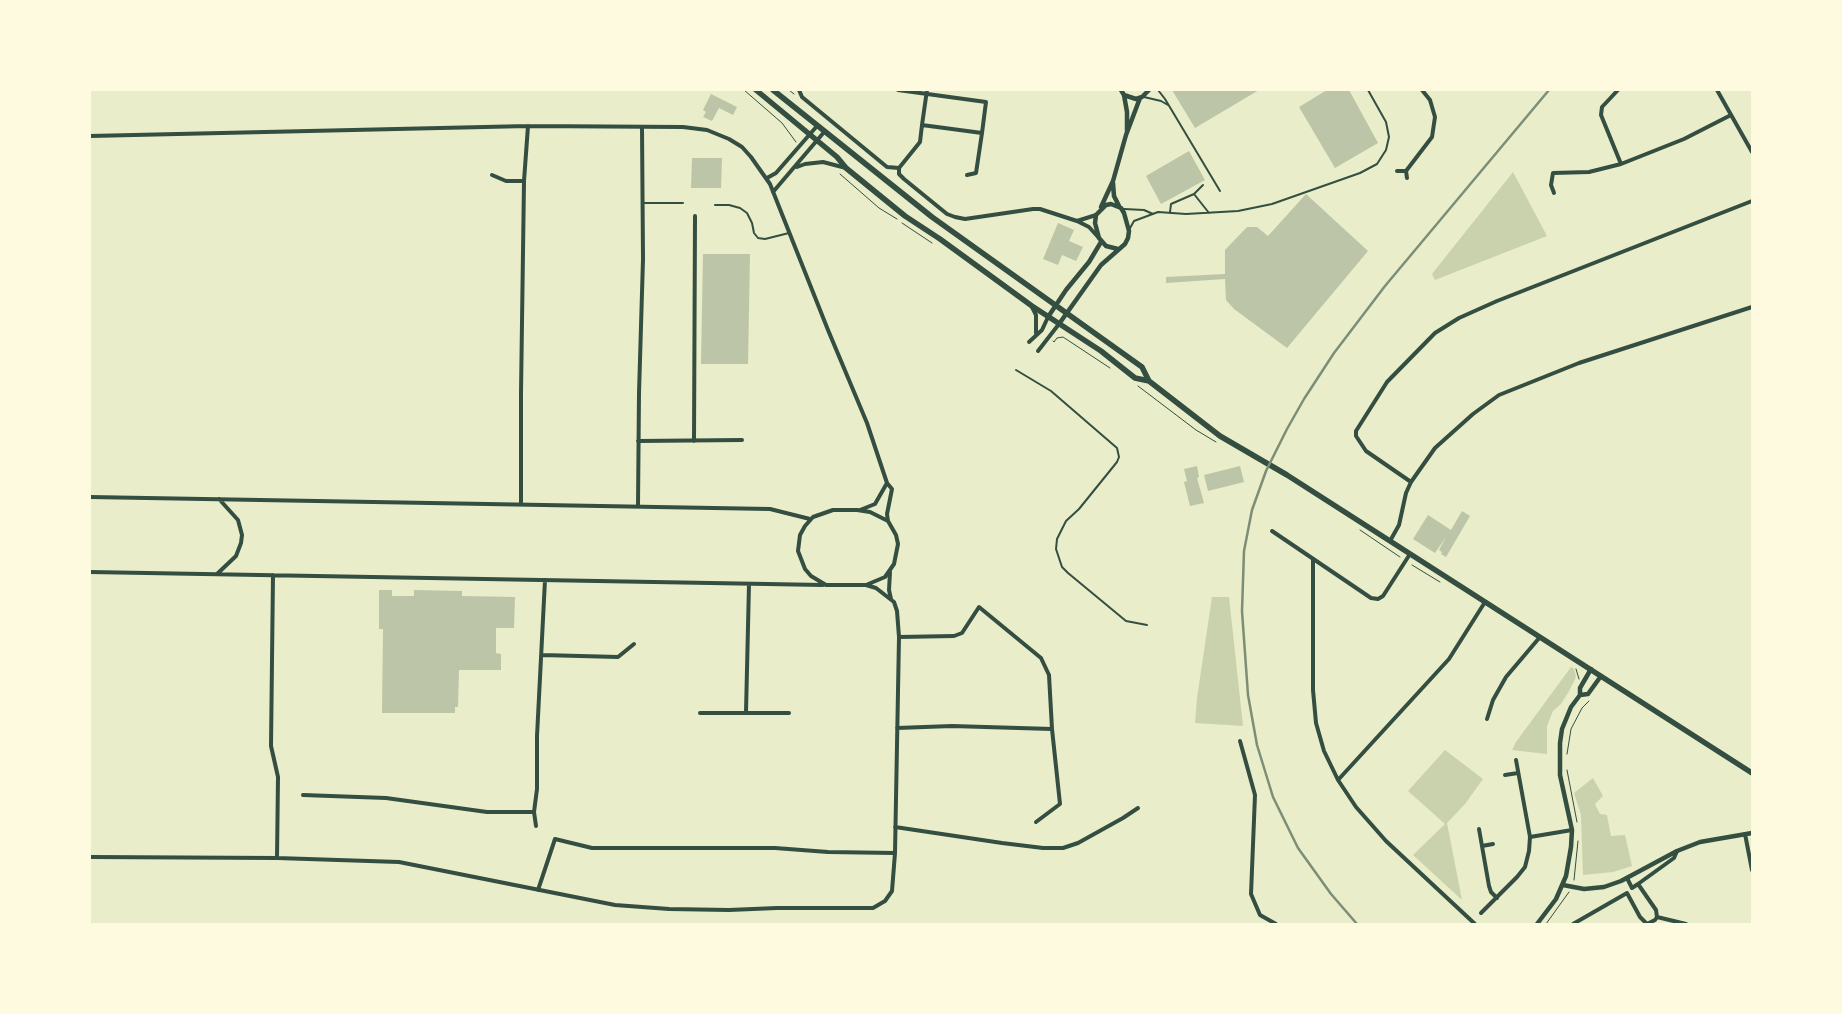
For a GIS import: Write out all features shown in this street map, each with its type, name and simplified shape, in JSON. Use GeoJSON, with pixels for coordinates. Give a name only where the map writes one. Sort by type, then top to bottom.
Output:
{"type":"FeatureCollection","features":[{"type":"Feature","properties":{"kind":"main road"},"geometry":{"type":"LineString","coordinates":[[756,90],[905,216],[1032,306],[1101,351],[1135,378],[1149,381],[1220,436],[1286,475],[1752,773]]}},
{"type":"Feature","properties":{"kind":"main road"},"geometry":{"type":"LineString","coordinates":[[773,90],[932,217],[1142,367],[1149,381]]}},
{"type":"Feature","properties":{"kind":"street"},"geometry":{"type":"LineString","coordinates":[[799,90],[805,99],[887,167],[900,168]]}},
{"type":"Feature","properties":{"kind":"street"},"geometry":{"type":"LineString","coordinates":[[898,90],[927,92],[986,102],[976,173],[967,175]]}},
{"type":"Feature","properties":{"kind":"street"},"geometry":{"type":"LineString","coordinates":[[1029,342],[1036,333],[1042,330],[1048,317],[1066,290],[1089,262],[1100,240],[1094,223],[1096,215],[1113,181],[1126,135],[1141,97],[1149,90]]}},
{"type":"Feature","properties":{"kind":"street"},"geometry":{"type":"LineString","coordinates":[[1407,178],[1406,171],[1432,137],[1435,117],[1430,100],[1422,90]]}},
{"type":"Feature","properties":{"kind":"street"},"geometry":{"type":"LineString","coordinates":[[1618,90],[1602,106],[1601,115],[1621,164]]}},
{"type":"Feature","properties":{"kind":"street"},"geometry":{"type":"LineString","coordinates":[[1717,90],[1752,152]]}},
{"type":"Feature","properties":{"kind":"street"},"geometry":{"type":"LineString","coordinates":[[927,92],[920,142],[900,168],[899,174],[904,179],[947,214],[955,218],[1040,209],[1089,226],[1100,240],[1111,248],[1118,249]]}},
{"type":"Feature","properties":{"kind":"street"},"geometry":{"type":"LineString","coordinates":[[1122,92],[1130,98],[1141,97]]}},
{"type":"Feature","properties":{"kind":"street"},"geometry":{"type":"LineString","coordinates":[[1122,92],[1127,112],[1126,135]]}},
{"type":"Feature","properties":{"kind":"street"},"geometry":{"type":"LineString","coordinates":[[1554,193],[1551,185],[1553,173],[1589,172],[1621,164],[1684,139],[1731,115]]}},
{"type":"Feature","properties":{"kind":"street"},"geometry":{"type":"LineString","coordinates":[[922,125],[982,133]]}},
{"type":"Feature","properties":{"kind":"street"},"geometry":{"type":"LineString","coordinates":[[521,504],[524,181],[528,126]]}},
{"type":"Feature","properties":{"kind":"street"},"geometry":{"type":"LineString","coordinates":[[90,136],[528,126],[683,127],[707,130],[729,139],[746,152],[767,178],[867,422],[887,483],[892,490],[887,514],[888,521],[896,536],[898,553],[890,571],[889,590],[897,611],[899,637],[895,853],[892,891],[885,902],[873,908],[669,909],[615,905],[399,862],[277,858],[90,857]]}},
{"type":"Feature","properties":{"kind":"street"},"geometry":{"type":"LineString","coordinates":[[767,178],[776,173],[817,126]]}},
{"type":"Feature","properties":{"kind":"street"},"geometry":{"type":"LineString","coordinates":[[638,506],[643,203],[642,127]]}},
{"type":"Feature","properties":{"kind":"street"},"geometry":{"type":"LineString","coordinates":[[773,192],[825,132]]}},
{"type":"Feature","properties":{"kind":"street"},"geometry":{"type":"LineString","coordinates":[[795,168],[805,164],[823,162],[846,168]]}},
{"type":"Feature","properties":{"kind":"street"},"geometry":{"type":"LineString","coordinates":[[1397,171],[1406,171]]}},
{"type":"Feature","properties":{"kind":"street"},"geometry":{"type":"LineString","coordinates":[[492,175],[506,181],[524,181]]}},
{"type":"Feature","properties":{"kind":"street"},"geometry":{"type":"LineString","coordinates":[[1038,350],[1049,338],[1101,265],[1125,244],[1129,232],[1124,213],[1114,196],[1113,181]]}},
{"type":"Feature","properties":{"kind":"street"},"geometry":{"type":"LineString","coordinates":[[1411,482],[1366,450],[1356,436],[1356,431],[1387,382],[1436,333],[1459,318],[1497,301],[1752,201]]}},
{"type":"Feature","properties":{"kind":"street"},"geometry":{"type":"LineString","coordinates":[[1100,208],[1106,205],[1120,207]]}},
{"type":"Feature","properties":{"kind":"street"},"geometry":{"type":"LineString","coordinates":[[1078,221],[1096,215]]}},
{"type":"Feature","properties":{"kind":"street"},"geometry":{"type":"LineString","coordinates":[[694,441],[695,216]]}},
{"type":"Feature","properties":{"kind":"street"},"geometry":{"type":"LineString","coordinates":[[1032,306],[1036,315],[1036,333]]}},
{"type":"Feature","properties":{"kind":"street"},"geometry":{"type":"LineString","coordinates":[[1390,541],[1399,525],[1406,493],[1411,482],[1435,448],[1473,414],[1499,395],[1579,363],[1752,308]]}},
{"type":"Feature","properties":{"kind":"street"},"geometry":{"type":"LineString","coordinates":[[638,441],[742,440]]}},
{"type":"Feature","properties":{"kind":"street"},"geometry":{"type":"LineString","coordinates":[[857,510],[875,504],[887,483]]}},
{"type":"Feature","properties":{"kind":"street"},"geometry":{"type":"LineString","coordinates":[[90,497],[770,508],[810,519]]}},
{"type":"Feature","properties":{"kind":"street"},"geometry":{"type":"LineString","coordinates":[[216,574],[236,556],[240,549],[242,535],[238,520],[219,499]]}},
{"type":"Feature","properties":{"kind":"street"},"geometry":{"type":"LineString","coordinates":[[826,585],[817,581],[805,569],[798,551],[800,535],[810,519],[825,511],[857,510],[870,512],[888,521]]}},
{"type":"Feature","properties":{"kind":"street"},"geometry":{"type":"LineString","coordinates":[[1272,531],[1371,598],[1378,599],[1383,596],[1410,554]]}},
{"type":"Feature","properties":{"kind":"street"},"geometry":{"type":"LineString","coordinates":[[1313,559],[1313,690],[1316,724],[1324,751],[1338,780],[1356,806],[1386,841],[1475,924]]}},
{"type":"Feature","properties":{"kind":"street"},"geometry":{"type":"LineString","coordinates":[[866,585],[878,581],[890,571]]}},
{"type":"Feature","properties":{"kind":"street"},"geometry":{"type":"LineString","coordinates":[[90,572],[866,585],[876,588],[891,599]]}},
{"type":"Feature","properties":{"kind":"street"},"geometry":{"type":"LineString","coordinates":[[273,575],[271,746],[278,777],[277,858]]}},
{"type":"Feature","properties":{"kind":"street"},"geometry":{"type":"LineString","coordinates":[[536,826],[534,812],[537,789],[537,736],[544,580]]}},
{"type":"Feature","properties":{"kind":"street"},"geometry":{"type":"LineString","coordinates":[[746,712],[749,584]]}},
{"type":"Feature","properties":{"kind":"street"},"geometry":{"type":"LineString","coordinates":[[1338,780],[1449,659],[1485,602]]}},
{"type":"Feature","properties":{"kind":"street"},"geometry":{"type":"LineString","coordinates":[[899,637],[954,636],[962,633],[979,607],[1041,658],[1049,675],[1052,729],[1060,804],[1036,822]]}},
{"type":"Feature","properties":{"kind":"street"},"geometry":{"type":"LineString","coordinates":[[1487,719],[1493,700],[1506,677],[1540,637]]}},
{"type":"Feature","properties":{"kind":"street"},"geometry":{"type":"LineString","coordinates":[[542,655],[618,657],[634,644]]}},
{"type":"Feature","properties":{"kind":"street"},"geometry":{"type":"LineString","coordinates":[[1580,695],[1580,688],[1591,669]]}},
{"type":"Feature","properties":{"kind":"street"},"geometry":{"type":"LineString","coordinates":[[1537,924],[1564,885],[1569,864],[1572,830],[1560,775],[1562,729],[1571,707],[1580,695],[1589,692],[1601,676]]}},
{"type":"Feature","properties":{"kind":"street"},"geometry":{"type":"LineString","coordinates":[[700,713],[789,713]]}},
{"type":"Feature","properties":{"kind":"street"},"geometry":{"type":"LineString","coordinates":[[897,728],[952,726],[1052,729]]}},
{"type":"Feature","properties":{"kind":"street"},"geometry":{"type":"LineString","coordinates":[[1240,741],[1256,795],[1251,894],[1260,915],[1276,924]]}},
{"type":"Feature","properties":{"kind":"street"},"geometry":{"type":"LineString","coordinates":[[1480,913],[1497,898],[1525,867],[1529,851],[1530,837],[1516,760]]}},
{"type":"Feature","properties":{"kind":"street"},"geometry":{"type":"LineString","coordinates":[[1504,775],[1518,773]]}},
{"type":"Feature","properties":{"kind":"street"},"geometry":{"type":"LineString","coordinates":[[303,794],[386,798],[488,812],[534,812]]}},
{"type":"Feature","properties":{"kind":"street"},"geometry":{"type":"LineString","coordinates":[[895,827],[1002,843],[1043,848],[1063,848],[1078,843],[1138,808]]}},
{"type":"Feature","properties":{"kind":"street"},"geometry":{"type":"LineString","coordinates":[[1479,830],[1489,886],[1491,892],[1497,898]]}},
{"type":"Feature","properties":{"kind":"street"},"geometry":{"type":"LineString","coordinates":[[1530,837],[1572,830]]}},
{"type":"Feature","properties":{"kind":"street"},"geometry":{"type":"LineString","coordinates":[[1564,885],[1592,889],[1612,884],[1677,851],[1700,842],[1752,833]]}},
{"type":"Feature","properties":{"kind":"street"},"geometry":{"type":"LineString","coordinates":[[1745,834],[1752,870]]}},
{"type":"Feature","properties":{"kind":"street"},"geometry":{"type":"LineString","coordinates":[[538,890],[555,839],[592,848],[775,848],[828,852],[895,853]]}},
{"type":"Feature","properties":{"kind":"street"},"geometry":{"type":"LineString","coordinates":[[1482,846],[1493,844]]}},
{"type":"Feature","properties":{"kind":"street"},"geometry":{"type":"LineString","coordinates":[[1574,924],[1627,893],[1674,858],[1677,851]]}},
{"type":"Feature","properties":{"kind":"street"},"geometry":{"type":"LineString","coordinates":[[1627,878],[1632,888]]}},
{"type":"Feature","properties":{"kind":"street"},"geometry":{"type":"LineString","coordinates":[[1627,893],[1646,924],[1653,922],[1657,917],[1656,910],[1638,884]]}},
{"type":"Feature","properties":{"kind":"street"},"geometry":{"type":"LineString","coordinates":[[1657,917],[1686,924]]}},
{"type":"Feature","properties":{"kind":"lane"},"geometry":{"type":"LineString","coordinates":[[1158,90],[1170,106],[1220,191]]}},
{"type":"Feature","properties":{"kind":"lane"},"geometry":{"type":"LineString","coordinates":[[1129,232],[1134,221],[1158,212],[1209,213],[1238,211],[1272,204],[1360,173],[1376,164],[1386,150],[1388,136],[1386,122],[1368,90]]}},
{"type":"Feature","properties":{"kind":"lane"},"geometry":{"type":"LineString","coordinates":[[1141,97],[1161,101],[1170,106]]}},
{"type":"Feature","properties":{"kind":"lane"},"geometry":{"type":"LineString","coordinates":[[1170,212],[1171,204],[1194,194],[1203,185]]}},
{"type":"Feature","properties":{"kind":"lane"},"geometry":{"type":"LineString","coordinates":[[1194,194],[1209,213]]}},
{"type":"Feature","properties":{"kind":"lane"},"geometry":{"type":"LineString","coordinates":[[643,203],[684,203]]}},
{"type":"Feature","properties":{"kind":"lane"},"geometry":{"type":"LineString","coordinates":[[714,205],[729,205],[740,208],[747,213],[754,233],[758,238],[764,239],[789,233]]}},
{"type":"Feature","properties":{"kind":"lane"},"geometry":{"type":"LineString","coordinates":[[1120,207],[1144,210],[1153,214]]}},
{"type":"Feature","properties":{"kind":"lane"},"geometry":{"type":"LineString","coordinates":[[1016,370],[1051,391],[1117,448],[1119,456],[1117,462],[1079,509],[1066,521],[1057,539],[1056,549],[1062,566],[1068,573],[1126,621],[1147,625]]}},
{"type":"Feature","properties":{"kind":"path"},"geometry":{"type":"LineString","coordinates":[[744,90],[782,123],[792,138],[801,146]]}},
{"type":"Feature","properties":{"kind":"path"},"geometry":{"type":"LineString","coordinates":[[837,171],[879,208],[888,212],[933,243]]}},
{"type":"Feature","properties":{"kind":"path"},"geometry":{"type":"LineString","coordinates":[[1049,338],[1054,342],[1057,338],[1063,337],[1113,370]]}},
{"type":"Feature","properties":{"kind":"path"},"geometry":{"type":"LineString","coordinates":[[1135,384],[1196,430],[1217,443]]}},
{"type":"Feature","properties":{"kind":"path"},"geometry":{"type":"LineString","coordinates":[[1354,527],[1446,586]]}},
{"type":"Feature","properties":{"kind":"path"},"geometry":{"type":"LineString","coordinates":[[1574,666],[1578,678],[1583,682]]}},
{"type":"Feature","properties":{"kind":"path"},"geometry":{"type":"LineString","coordinates":[[1567,753],[1571,728],[1582,708],[1594,696],[1589,692]]}},
{"type":"Feature","properties":{"kind":"path"},"geometry":{"type":"LineString","coordinates":[[1566,766],[1578,826]]}},
{"type":"Feature","properties":{"kind":"path"},"geometry":{"type":"LineString","coordinates":[[1574,881],[1578,836]]}},
{"type":"Feature","properties":{"kind":"green space"},"geometry":{"type":"Polygon","coordinates":[[[1513,172],[1547,236],[1435,280],[1432,274],[1513,172]]]}},
{"type":"Feature","properties":{"kind":"green space"},"geometry":{"type":"Polygon","coordinates":[[[1212,597],[1229,597],[1243,726],[1195,723],[1212,597]]]}},
{"type":"Feature","properties":{"kind":"green space"},"geometry":{"type":"Polygon","coordinates":[[[1571,667],[1574,669],[1576,677],[1561,704],[1553,711],[1547,726],[1547,754],[1512,750],[1516,742],[1571,667]]]}},
{"type":"Feature","properties":{"kind":"green space"},"geometry":{"type":"Polygon","coordinates":[[[1445,750],[1483,779],[1465,804],[1447,823],[1462,900],[1413,855],[1445,824],[1408,791],[1445,750]]]}},
{"type":"Feature","properties":{"kind":"green space"},"geometry":{"type":"Polygon","coordinates":[[[1593,778],[1603,796],[1595,804],[1600,814],[1607,815],[1611,836],[1625,835],[1632,866],[1613,872],[1583,875],[1581,815],[1574,793],[1593,778]]]}},
{"type":"Feature","properties":{"kind":"building"},"geometry":{"type":"Polygon","coordinates":[[[1172,90],[1259,90],[1195,128],[1172,90]]]}},
{"type":"Feature","properties":{"kind":"building"},"geometry":{"type":"Polygon","coordinates":[[[1327,90],[1349,90],[1378,143],[1335,168],[1299,107],[1327,90]]]}},
{"type":"Feature","properties":{"kind":"building"},"geometry":{"type":"Polygon","coordinates":[[[711,94],[737,107],[733,115],[719,108],[712,121],[703,117],[706,112],[703,110],[711,94]]]}},
{"type":"Feature","properties":{"kind":"building"},"geometry":{"type":"Polygon","coordinates":[[[1189,151],[1205,180],[1161,204],[1146,176],[1189,151]]]}},
{"type":"Feature","properties":{"kind":"building"},"geometry":{"type":"Polygon","coordinates":[[[692,158],[722,158],[721,188],[691,188],[692,158]]]}},
{"type":"Feature","properties":{"kind":"building"},"geometry":{"type":"Polygon","coordinates":[[[1306,194],[1368,251],[1287,348],[1234,309],[1226,300],[1225,279],[1166,283],[1166,277],[1225,274],[1225,250],[1247,227],[1257,227],[1268,236],[1306,194]]]}},
{"type":"Feature","properties":{"kind":"building"},"geometry":{"type":"Polygon","coordinates":[[[1058,223],[1074,230],[1069,241],[1083,247],[1076,261],[1062,255],[1058,265],[1043,259],[1058,223]]]}},
{"type":"Feature","properties":{"kind":"building"},"geometry":{"type":"Polygon","coordinates":[[[703,254],[750,254],[748,364],[701,364],[703,254]]]}},
{"type":"Feature","properties":{"kind":"building"},"geometry":{"type":"Polygon","coordinates":[[[1197,466],[1199,477],[1197,478],[1204,503],[1190,506],[1184,482],[1187,481],[1184,469],[1197,466]]]}},
{"type":"Feature","properties":{"kind":"building"},"geometry":{"type":"Polygon","coordinates":[[[1240,466],[1244,482],[1208,491],[1204,475],[1240,466]]]}},
{"type":"Feature","properties":{"kind":"building"},"geometry":{"type":"Polygon","coordinates":[[[1462,511],[1470,516],[1446,557],[1439,550],[1446,537],[1435,553],[1413,539],[1428,515],[1451,530],[1462,511]]]}},
{"type":"Feature","properties":{"kind":"building"},"geometry":{"type":"Polygon","coordinates":[[[379,590],[392,590],[392,596],[414,596],[414,590],[462,591],[462,596],[515,597],[514,628],[496,628],[496,653],[501,654],[501,670],[459,670],[458,707],[455,707],[455,713],[382,713],[383,629],[379,629],[379,590]]]}},
{"type":"Feature","properties":{"kind":"railway"},"geometry":{"type":"LineString","coordinates":[[1357,924],[1331,894],[1298,848],[1273,797],[1257,745],[1248,695],[1242,611],[1244,551],[1252,510],[1266,471],[1287,429],[1334,353],[1385,286],[1549,90]]}}]}
